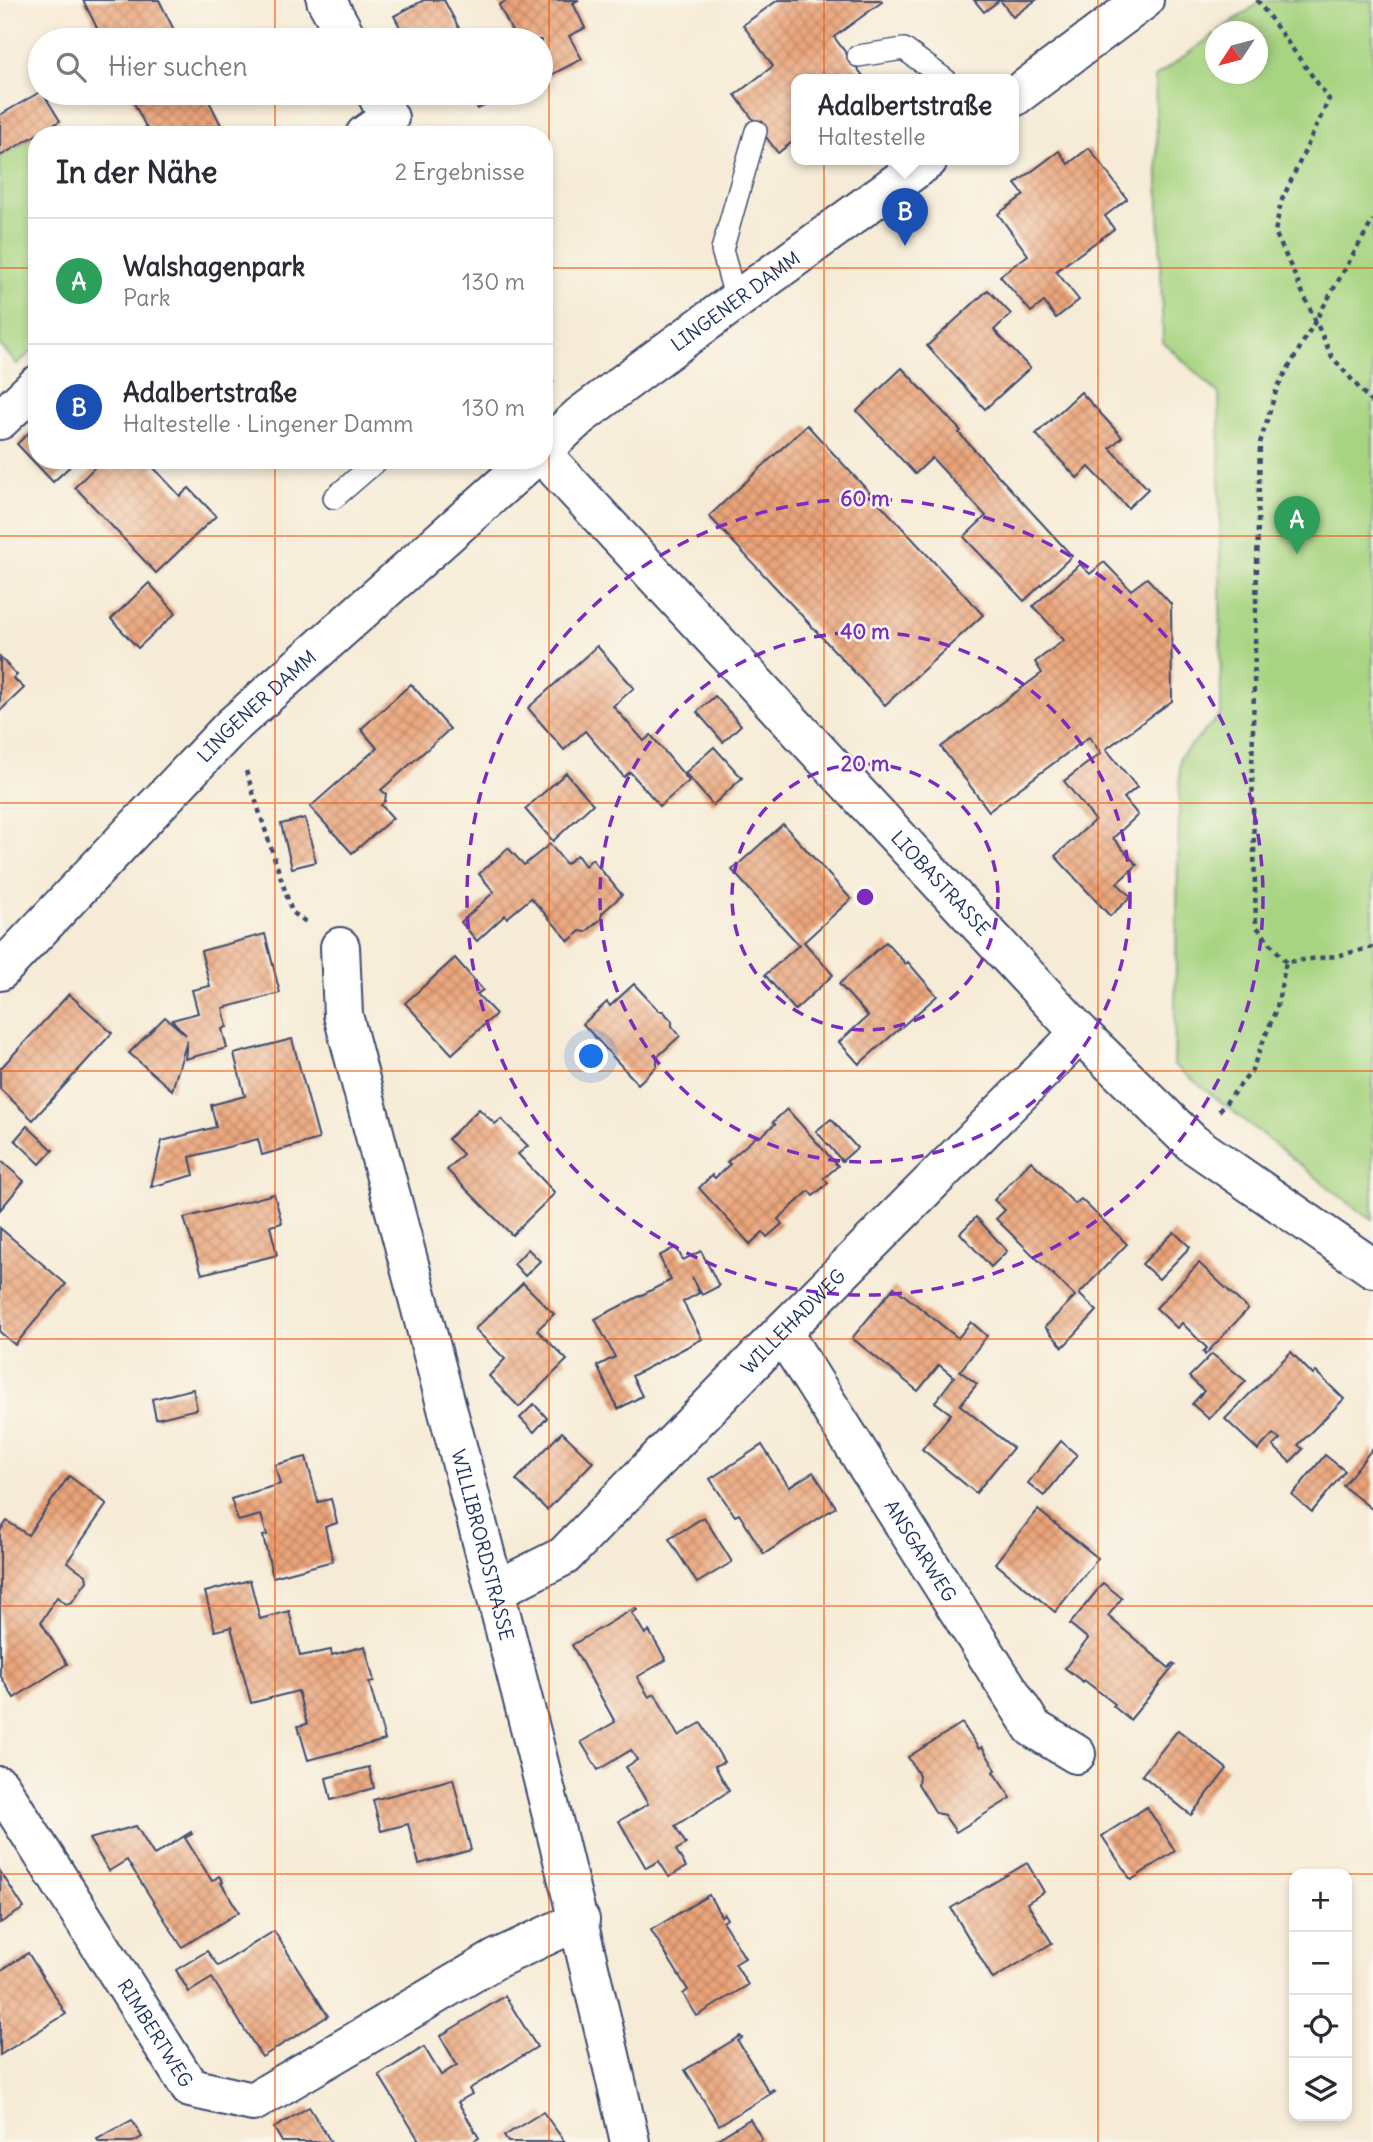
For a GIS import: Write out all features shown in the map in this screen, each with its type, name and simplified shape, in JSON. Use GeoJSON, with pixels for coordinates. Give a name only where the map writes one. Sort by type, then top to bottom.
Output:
{"type":"FeatureCollection","features":[{"type":"Feature","properties":{"kind":"street"},"geometry":{"type":"LineString","coordinates":[[326,0],[341,28]]}},
{"type":"Feature","properties":{"kind":"street"},"geometry":{"type":"LineString","coordinates":[[1019,93],[1144,0]]}},
{"type":"Feature","properties":{"kind":"street","name":"LINGENER DAMM"},"geometry":{"type":"LineString","coordinates":[[553,441],[580,416],[921,165]]}},
{"type":"Feature","properties":{"kind":"street"},"geometry":{"type":"LineString","coordinates":[[0,420],[28,393]]}},
{"type":"Feature","properties":{"kind":"street","name":"LIOBASTRASSE"},"geometry":{"type":"LineString","coordinates":[[553,466],[1080,1033],[1192,1143],[1373,1268]]}},
{"type":"Feature","properties":{"kind":"street","name":"LINGENER DAMM"},"geometry":{"type":"LineString","coordinates":[[0,971],[231,727],[521,469]]}},
{"type":"Feature","properties":{"kind":"street","name":"WILLIBRORDSTRASSE"},"geometry":{"type":"LineString","coordinates":[[340,947],[342,1015],[496,1590],[580,1920],[630,2142]]}},
{"type":"Feature","properties":{"kind":"street","name":"WILLEHADWEG"},"geometry":{"type":"LineString","coordinates":[[496,1590],[564,1556],[782,1332],[1080,1033]]}},
{"type":"Feature","properties":{"kind":"street","name":"ANSGARWEG"},"geometry":{"type":"LineString","coordinates":[[782,1332],[1033,1728],[1076,1754]]}},
{"type":"Feature","properties":{"kind":"street","name":"RIMBERTWEG"},"geometry":{"type":"LineString","coordinates":[[0,1786],[190,2088],[253,2102],[496,1959],[580,1920]]}},
{"type":"Feature","properties":{"kind":"lane"},"geometry":{"type":"LineString","coordinates":[[858,56],[904,49],[938,74]]}},
{"type":"Feature","properties":{"kind":"lane"},"geometry":{"type":"LineString","coordinates":[[736,300],[722,250],[756,131]]}},
{"type":"Feature","properties":{"kind":"lane"},"geometry":{"type":"LineString","coordinates":[[334,498],[368,469]]}},
{"type":"Feature","properties":{"kind":"path"},"geometry":{"type":"LineString","coordinates":[[1257,0],[1329,99],[1281,202],[1275,232],[1332,356],[1373,404]]}},
{"type":"Feature","properties":{"kind":"path"},"geometry":{"type":"LineString","coordinates":[[1286,962],[1256,926],[1252,769],[1261,443],[1277,388],[1373,220]]}},
{"type":"Feature","properties":{"kind":"path"},"geometry":{"type":"LineString","coordinates":[[231,727],[292,912],[340,947]]}},
{"type":"Feature","properties":{"kind":"path"},"geometry":{"type":"LineString","coordinates":[[1286,962],[1336,956],[1373,947]]}},
{"type":"Feature","properties":{"kind":"path"},"geometry":{"type":"LineString","coordinates":[[1192,1143],[1251,1072],[1277,1007],[1286,962]]}},
{"type":"Feature","properties":{"kind":"green space"},"geometry":{"type":"Polygon","coordinates":[[[1263,0],[1373,0],[1373,1219],[1359,1211],[1174,1065],[1180,757],[1221,714],[1219,394],[1163,342],[1155,77],[1205,41],[1205,84],[1268,84],[1268,21],[1233,21],[1263,0]]]}},
{"type":"Feature","properties":{"kind":"green space"},"geometry":{"type":"Polygon","coordinates":[[[28,140],[28,355],[17,364],[0,345],[0,157],[28,140]]]}},
{"type":"Feature","properties":{"kind":"building"},"geometry":{"type":"Polygon","coordinates":[[[83,0],[159,0],[173,28],[97,28],[83,0]]]}},
{"type":"Feature","properties":{"kind":"building"},"geometry":{"type":"Polygon","coordinates":[[[424,0],[444,0],[459,28],[400,28],[394,16],[424,0]]]}},
{"type":"Feature","properties":{"kind":"building"},"geometry":{"type":"Polygon","coordinates":[[[508,0],[579,0],[573,3],[585,28],[569,36],[582,59],[553,74],[553,28],[510,28],[499,5],[508,0]]]}},
{"type":"Feature","properties":{"kind":"building"},"geometry":{"type":"Polygon","coordinates":[[[778,0],[882,2],[834,37],[862,74],[791,74],[791,143],[778,153],[735,95],[773,66],[743,25],[778,0]]]}},
{"type":"Feature","properties":{"kind":"building"},"geometry":{"type":"Polygon","coordinates":[[[974,0],[1000,0],[984,12],[974,0]]]}},
{"type":"Feature","properties":{"kind":"building"},"geometry":{"type":"Polygon","coordinates":[[[1000,0],[1036,0],[1013,17],[1000,0]]]}},
{"type":"Feature","properties":{"kind":"building"},"geometry":{"type":"Polygon","coordinates":[[[28,99],[28,105],[50,105],[60,121],[51,126],[28,126],[28,140],[0,156],[0,115],[28,99]]]}},
{"type":"Feature","properties":{"kind":"building"},"geometry":{"type":"Polygon","coordinates":[[[135,105],[211,105],[222,126],[146,126],[135,105]]]}},
{"type":"Feature","properties":{"kind":"building"},"geometry":{"type":"Polygon","coordinates":[[[1089,148],[1127,199],[1105,216],[1114,229],[1056,271],[1079,300],[1056,318],[1044,302],[1031,312],[1000,276],[1028,255],[998,214],[1024,195],[1015,184],[1059,151],[1068,164],[1089,148]]]}},
{"type":"Feature","properties":{"kind":"building"},"geometry":{"type":"Polygon","coordinates":[[[988,290],[1011,314],[994,330],[1030,368],[985,409],[927,346],[988,290]]]}},
{"type":"Feature","properties":{"kind":"building"},"geometry":{"type":"Polygon","coordinates":[[[902,368],[1072,556],[1024,601],[964,537],[986,516],[932,458],[915,474],[857,411],[902,368]]]}},
{"type":"Feature","properties":{"kind":"building"},"geometry":{"type":"Polygon","coordinates":[[[1081,392],[1122,437],[1110,448],[1148,489],[1128,508],[1089,467],[1077,478],[1036,434],[1081,392]]]}},
{"type":"Feature","properties":{"kind":"building"},"geometry":{"type":"Polygon","coordinates":[[[807,425],[983,615],[885,705],[709,516],[807,425]]]}},
{"type":"Feature","properties":{"kind":"building"},"geometry":{"type":"Polygon","coordinates":[[[28,434],[28,456],[17,444],[28,434]]]}},
{"type":"Feature","properties":{"kind":"building"},"geometry":{"type":"Polygon","coordinates":[[[41,469],[67,469],[53,482],[41,469]]]}},
{"type":"Feature","properties":{"kind":"building"},"geometry":{"type":"Polygon","coordinates":[[[93,469],[155,469],[180,496],[189,488],[216,516],[156,573],[75,487],[93,469]]]}},
{"type":"Feature","properties":{"kind":"building"},"geometry":{"type":"Polygon","coordinates":[[[1104,562],[1131,590],[1147,578],[1171,604],[1172,701],[1106,749],[1137,787],[1124,798],[1138,815],[1113,838],[1137,865],[1117,883],[1131,897],[1110,916],[1055,856],[1095,820],[1064,781],[1101,753],[1089,737],[989,811],[941,747],[1042,673],[1035,662],[1064,640],[1033,606],[1080,564],[1090,574],[1104,562]]]}},
{"type":"Feature","properties":{"kind":"building"},"geometry":{"type":"Polygon","coordinates":[[[149,583],[176,613],[138,648],[111,619],[149,583]]]}},
{"type":"Feature","properties":{"kind":"building"},"geometry":{"type":"Polygon","coordinates":[[[597,646],[634,688],[613,706],[644,741],[651,735],[689,781],[660,806],[630,772],[624,777],[585,731],[564,750],[528,708],[597,646]]]}},
{"type":"Feature","properties":{"kind":"building"},"geometry":{"type":"Polygon","coordinates":[[[0,657],[17,675],[13,678],[24,688],[0,711],[0,657]]]}},
{"type":"Feature","properties":{"kind":"building"},"geometry":{"type":"Polygon","coordinates":[[[411,684],[450,729],[381,790],[386,794],[381,805],[393,818],[352,853],[310,807],[377,748],[361,729],[411,684]]]}},
{"type":"Feature","properties":{"kind":"building"},"geometry":{"type":"Polygon","coordinates":[[[715,696],[741,725],[723,742],[697,712],[715,696]]]}},
{"type":"Feature","properties":{"kind":"building"},"geometry":{"type":"Polygon","coordinates":[[[714,747],[742,778],[713,805],[685,773],[714,747]]]}},
{"type":"Feature","properties":{"kind":"building"},"geometry":{"type":"Polygon","coordinates":[[[566,773],[593,804],[553,841],[525,809],[566,773]]]}},
{"type":"Feature","properties":{"kind":"building"},"geometry":{"type":"Polygon","coordinates":[[[305,818],[316,862],[292,868],[281,824],[305,818]]]}},
{"type":"Feature","properties":{"kind":"building"},"geometry":{"type":"Polygon","coordinates":[[[783,824],[851,899],[804,942],[833,975],[795,1010],[765,975],[799,945],[732,870],[783,824]]]}},
{"type":"Feature","properties":{"kind":"building"},"geometry":{"type":"Polygon","coordinates":[[[550,844],[566,864],[577,855],[585,866],[592,859],[622,895],[602,913],[601,919],[586,932],[580,931],[569,941],[531,898],[507,918],[505,915],[477,941],[461,922],[494,892],[479,874],[508,848],[524,865],[550,844]]]}},
{"type":"Feature","properties":{"kind":"building"},"geometry":{"type":"Polygon","coordinates":[[[265,934],[280,993],[223,1008],[227,1027],[222,1029],[227,1048],[185,1059],[187,1041],[172,1090],[129,1053],[165,1017],[186,1035],[172,1020],[198,1013],[192,990],[210,986],[201,951],[265,934]]]}},
{"type":"Feature","properties":{"kind":"building"},"geometry":{"type":"Polygon","coordinates":[[[886,942],[906,964],[908,962],[937,996],[859,1064],[839,1042],[868,1016],[839,984],[886,942]]]}},
{"type":"Feature","properties":{"kind":"building"},"geometry":{"type":"Polygon","coordinates":[[[455,958],[483,990],[477,994],[496,1014],[452,1054],[405,1003],[455,958]]]}},
{"type":"Feature","properties":{"kind":"building"},"geometry":{"type":"Polygon","coordinates":[[[634,984],[672,1021],[672,1026],[680,1036],[657,1057],[657,1066],[638,1084],[583,1024],[607,1002],[610,1006],[634,984]]]}},
{"type":"Feature","properties":{"kind":"building"},"geometry":{"type":"Polygon","coordinates":[[[69,994],[112,1033],[33,1120],[0,1089],[0,1069],[69,994]]]}},
{"type":"Feature","properties":{"kind":"building"},"geometry":{"type":"Polygon","coordinates":[[[292,1039],[319,1139],[262,1155],[258,1139],[190,1157],[194,1175],[151,1187],[162,1141],[216,1127],[211,1105],[245,1096],[234,1054],[292,1039]]]}},
{"type":"Feature","properties":{"kind":"building"},"geometry":{"type":"Polygon","coordinates":[[[479,1109],[495,1124],[501,1119],[528,1146],[518,1154],[555,1193],[512,1235],[447,1170],[463,1154],[448,1139],[479,1109]]]}},
{"type":"Feature","properties":{"kind":"building"},"geometry":{"type":"Polygon","coordinates":[[[787,1109],[838,1166],[824,1178],[828,1183],[813,1196],[809,1191],[778,1219],[782,1224],[767,1237],[763,1232],[750,1244],[699,1188],[712,1175],[715,1178],[730,1164],[727,1162],[775,1124],[773,1122],[787,1109]]]}},
{"type":"Feature","properties":{"kind":"building"},"geometry":{"type":"Polygon","coordinates":[[[831,1119],[857,1148],[842,1161],[816,1131],[831,1119]]]}},
{"type":"Feature","properties":{"kind":"building"},"geometry":{"type":"Polygon","coordinates":[[[27,1126],[53,1150],[40,1164],[15,1140],[27,1126]]]}},
{"type":"Feature","properties":{"kind":"building"},"geometry":{"type":"Polygon","coordinates":[[[0,1160],[24,1181],[0,1210],[0,1160]]]}},
{"type":"Feature","properties":{"kind":"building"},"geometry":{"type":"Polygon","coordinates":[[[1031,1161],[1075,1204],[1081,1199],[1127,1244],[1079,1294],[1097,1311],[1063,1347],[1045,1327],[1075,1296],[996,1219],[1005,1210],[994,1200],[1031,1161]]]}},
{"type":"Feature","properties":{"kind":"building"},"geometry":{"type":"Polygon","coordinates":[[[274,1194],[282,1223],[270,1226],[277,1255],[202,1274],[184,1218],[274,1194]]]}},
{"type":"Feature","properties":{"kind":"building"},"geometry":{"type":"Polygon","coordinates":[[[976,1217],[1007,1251],[991,1267],[960,1233],[976,1217]]]}},
{"type":"Feature","properties":{"kind":"building"},"geometry":{"type":"Polygon","coordinates":[[[0,1228],[66,1284],[15,1345],[0,1332],[0,1228]]]}},
{"type":"Feature","properties":{"kind":"building"},"geometry":{"type":"Polygon","coordinates":[[[1174,1232],[1190,1247],[1159,1279],[1142,1264],[1174,1232]]]}},
{"type":"Feature","properties":{"kind":"building"},"geometry":{"type":"Polygon","coordinates":[[[676,1247],[683,1260],[701,1251],[719,1286],[702,1295],[692,1277],[699,1293],[683,1302],[702,1339],[632,1376],[642,1396],[618,1409],[597,1366],[615,1357],[595,1319],[671,1280],[659,1256],[676,1247]]]}},
{"type":"Feature","properties":{"kind":"building"},"geometry":{"type":"Polygon","coordinates":[[[528,1249],[540,1261],[525,1276],[514,1264],[528,1249]]]}},
{"type":"Feature","properties":{"kind":"building"},"geometry":{"type":"Polygon","coordinates":[[[1199,1263],[1248,1309],[1205,1355],[1203,1352],[1207,1348],[1182,1323],[1177,1328],[1156,1308],[1199,1263]]]}},
{"type":"Feature","properties":{"kind":"building"},"geometry":{"type":"Polygon","coordinates":[[[523,1283],[554,1314],[537,1330],[567,1360],[519,1407],[489,1376],[505,1359],[475,1329],[523,1283]]]}},
{"type":"Feature","properties":{"kind":"building"},"geometry":{"type":"Polygon","coordinates":[[[894,1287],[958,1338],[971,1322],[987,1336],[960,1371],[977,1384],[960,1405],[1013,1448],[976,1493],[922,1449],[951,1414],[935,1402],[954,1377],[939,1365],[918,1391],[852,1338],[894,1287]]]}},
{"type":"Feature","properties":{"kind":"building"},"geometry":{"type":"Polygon","coordinates":[[[1291,1352],[1313,1375],[1316,1372],[1344,1399],[1298,1445],[1303,1449],[1290,1462],[1273,1446],[1280,1439],[1273,1434],[1258,1450],[1225,1419],[1291,1352]]]}},
{"type":"Feature","properties":{"kind":"building"},"geometry":{"type":"Polygon","coordinates":[[[1212,1354],[1246,1381],[1209,1419],[1192,1404],[1204,1391],[1189,1377],[1212,1354]]]}},
{"type":"Feature","properties":{"kind":"building"},"geometry":{"type":"Polygon","coordinates":[[[193,1389],[197,1409],[156,1419],[152,1399],[193,1389]]]}},
{"type":"Feature","properties":{"kind":"building"},"geometry":{"type":"Polygon","coordinates":[[[534,1404],[547,1418],[534,1432],[520,1418],[534,1404]]]}},
{"type":"Feature","properties":{"kind":"building"},"geometry":{"type":"Polygon","coordinates":[[[562,1432],[593,1462],[547,1510],[516,1480],[562,1432]]]}},
{"type":"Feature","properties":{"kind":"building"},"geometry":{"type":"Polygon","coordinates":[[[1061,1441],[1077,1455],[1044,1496],[1028,1483],[1061,1441]]]}},
{"type":"Feature","properties":{"kind":"building"},"geometry":{"type":"Polygon","coordinates":[[[762,1445],[789,1487],[813,1472],[836,1507],[764,1554],[739,1514],[735,1516],[710,1479],[762,1445]]]}},
{"type":"Feature","properties":{"kind":"building"},"geometry":{"type":"Polygon","coordinates":[[[1373,1448],[1373,1510],[1343,1486],[1373,1448]]]}},
{"type":"Feature","properties":{"kind":"building"},"geometry":{"type":"Polygon","coordinates":[[[1325,1455],[1345,1471],[1312,1512],[1292,1495],[1325,1455]]]}},
{"type":"Feature","properties":{"kind":"building"},"geometry":{"type":"Polygon","coordinates":[[[306,1457],[318,1502],[331,1499],[337,1523],[325,1527],[333,1561],[273,1577],[261,1515],[238,1521],[231,1499],[280,1484],[275,1465],[306,1457]]]}},
{"type":"Feature","properties":{"kind":"building"},"geometry":{"type":"Polygon","coordinates":[[[69,1476],[107,1504],[67,1562],[86,1575],[87,1581],[72,1602],[66,1604],[57,1597],[41,1622],[67,1664],[14,1698],[0,1675],[0,1531],[7,1521],[28,1535],[69,1476]]]}},
{"type":"Feature","properties":{"kind":"building"},"geometry":{"type":"Polygon","coordinates":[[[1038,1510],[1098,1558],[1055,1612],[995,1563],[1038,1510]]]}},
{"type":"Feature","properties":{"kind":"building"},"geometry":{"type":"Polygon","coordinates":[[[704,1517],[732,1562],[697,1583],[669,1539],[704,1517]]]}},
{"type":"Feature","properties":{"kind":"building"},"geometry":{"type":"Polygon","coordinates":[[[250,1580],[260,1619],[289,1611],[300,1656],[331,1650],[332,1655],[365,1646],[374,1681],[369,1682],[385,1740],[308,1760],[298,1726],[307,1724],[298,1691],[251,1703],[231,1627],[215,1631],[205,1592],[250,1580]]]}},
{"type":"Feature","properties":{"kind":"building"},"geometry":{"type":"Polygon","coordinates":[[[1103,1583],[1122,1598],[1108,1616],[1169,1668],[1173,1663],[1175,1665],[1130,1720],[1113,1706],[1115,1704],[1065,1668],[1088,1639],[1070,1624],[1103,1583]]]}},
{"type":"Feature","properties":{"kind":"building"},"geometry":{"type":"Polygon","coordinates":[[[635,1608],[637,1610],[632,1613],[645,1634],[649,1631],[666,1660],[637,1677],[649,1697],[655,1694],[678,1736],[701,1723],[724,1762],[715,1766],[729,1791],[675,1826],[686,1844],[676,1850],[686,1867],[669,1877],[659,1861],[646,1868],[619,1821],[648,1804],[626,1767],[637,1760],[631,1750],[598,1770],[581,1742],[615,1722],[572,1645],[635,1608]]]}},
{"type":"Feature","properties":{"kind":"building"},"geometry":{"type":"Polygon","coordinates":[[[962,1723],[979,1749],[982,1747],[996,1770],[993,1772],[1011,1798],[956,1832],[944,1815],[936,1813],[918,1784],[919,1775],[908,1757],[962,1723]]]}},
{"type":"Feature","properties":{"kind":"building"},"geometry":{"type":"Polygon","coordinates":[[[1178,1730],[1227,1769],[1191,1815],[1142,1775],[1178,1730]]]}},
{"type":"Feature","properties":{"kind":"building"},"geometry":{"type":"Polygon","coordinates":[[[369,1767],[374,1788],[331,1800],[326,1778],[369,1767]]]}},
{"type":"Feature","properties":{"kind":"building"},"geometry":{"type":"Polygon","coordinates":[[[453,1779],[471,1850],[419,1864],[408,1824],[381,1831],[373,1800],[453,1779]]]}},
{"type":"Feature","properties":{"kind":"building"},"geometry":{"type":"Polygon","coordinates":[[[1147,1807],[1175,1851],[1131,1880],[1102,1836],[1147,1807]]]}},
{"type":"Feature","properties":{"kind":"building"},"geometry":{"type":"Polygon","coordinates":[[[136,1826],[154,1855],[191,1832],[192,1834],[185,1838],[212,1881],[219,1876],[239,1912],[182,1947],[127,1860],[109,1871],[89,1839],[136,1826]]]}},
{"type":"Feature","properties":{"kind":"building"},"geometry":{"type":"Polygon","coordinates":[[[1027,1863],[1044,1892],[1027,1903],[1052,1943],[993,1979],[951,1908],[1027,1863]]]}},
{"type":"Feature","properties":{"kind":"building"},"geometry":{"type":"Polygon","coordinates":[[[0,1871],[24,1908],[0,1923],[0,1871]]]}},
{"type":"Feature","properties":{"kind":"building"},"geometry":{"type":"Polygon","coordinates":[[[709,1895],[721,1916],[724,1914],[727,1919],[723,1922],[745,1958],[735,1964],[748,1985],[697,2016],[683,1994],[688,1990],[651,1930],[709,1895]]]}},
{"type":"Feature","properties":{"kind":"building"},"geometry":{"type":"Polygon","coordinates":[[[274,1931],[328,2016],[262,2057],[212,1978],[189,1992],[176,1970],[207,1951],[218,1966],[274,1931]]]}},
{"type":"Feature","properties":{"kind":"building"},"geometry":{"type":"Polygon","coordinates":[[[28,1953],[66,2014],[0,2055],[0,1971],[28,1953]]]}},
{"type":"Feature","properties":{"kind":"building"},"geometry":{"type":"Polygon","coordinates":[[[505,1996],[537,2047],[469,2089],[472,2094],[458,2102],[479,2138],[472,2142],[420,2142],[379,2075],[424,2047],[441,2075],[457,2065],[440,2036],[505,1996]]]}},
{"type":"Feature","properties":{"kind":"building"},"geometry":{"type":"Polygon","coordinates":[[[740,2036],[742,2038],[738,2041],[769,2092],[773,2089],[775,2091],[719,2125],[685,2070],[740,2036]]]}},
{"type":"Feature","properties":{"kind":"building"},"geometry":{"type":"Polygon","coordinates":[[[309,2107],[331,2142],[282,2142],[274,2128],[309,2107]]]}},
{"type":"Feature","properties":{"kind":"building"},"geometry":{"type":"Polygon","coordinates":[[[543,2112],[565,2142],[508,2142],[504,2136],[543,2112]]]}},
{"type":"Feature","properties":{"kind":"building"},"geometry":{"type":"Polygon","coordinates":[[[750,2119],[762,2139],[758,2142],[713,2142],[750,2119]]]}},
{"type":"Feature","properties":{"kind":"building"},"geometry":{"type":"Polygon","coordinates":[[[132,2120],[142,2137],[133,2142],[99,2142],[97,2139],[132,2120]]]}},
{"type":"Feature","properties":{"kind":"place","name":"Adalbertstraße"},"geometry":{"type":"Point","coordinates":[905,246]}},
{"type":"Feature","properties":{"kind":"place","name":"Walshagenpark"},"geometry":{"type":"Point","coordinates":[1297,554]}}]}
